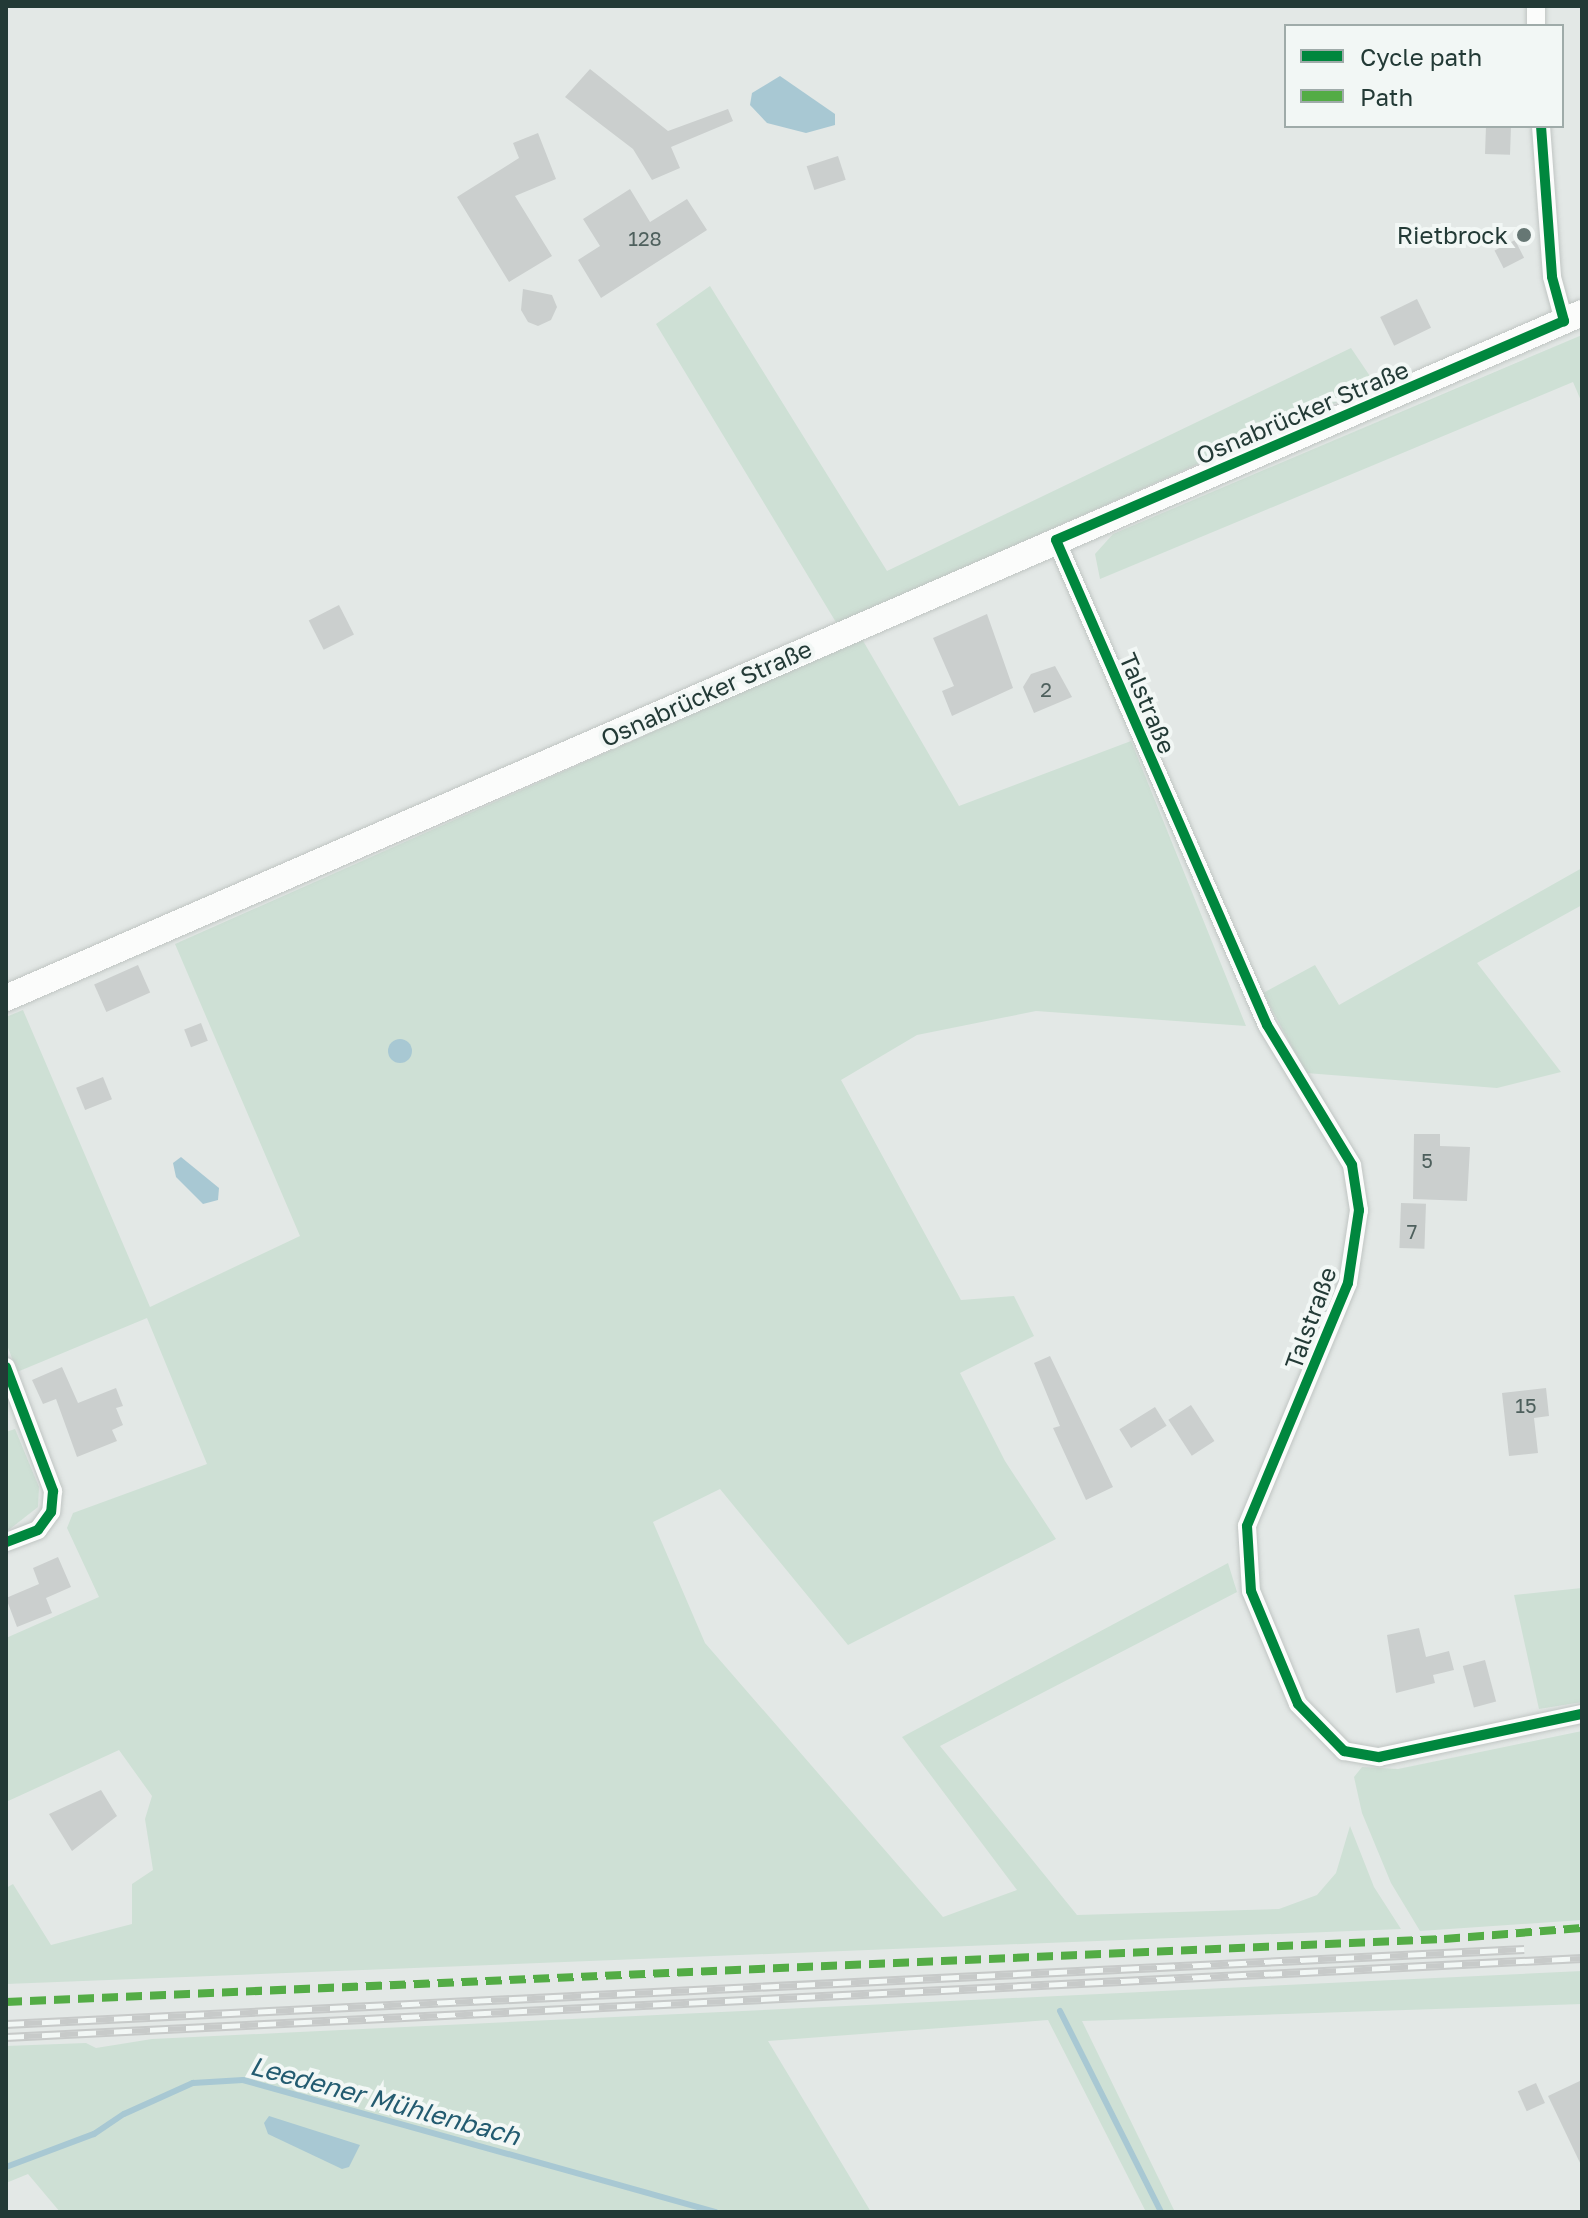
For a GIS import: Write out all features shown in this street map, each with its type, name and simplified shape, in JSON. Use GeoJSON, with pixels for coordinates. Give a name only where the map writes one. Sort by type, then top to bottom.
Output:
{"type":"FeatureCollection","features":[{"type":"Feature","properties":{"kind":"main road","name":"Osnabrücker Straße"},"geometry":{"type":"LineString","coordinates":[[6,998],[1573,317]]}},
{"type":"Feature","properties":{"kind":"street"},"geometry":{"type":"LineString","coordinates":[[1541,128],[1552,277],[1573,317]]}},
{"type":"Feature","properties":{"kind":"street","name":"Talstraße"},"geometry":{"type":"LineString","coordinates":[[1056,540],[1267,1025],[1352,1165],[1359,1210],[1348,1283],[1247,1526],[1245,1558],[1251,1591],[1298,1704],[1344,1751],[1379,1757],[1582,1714]]}},
{"type":"Feature","properties":{"kind":"street"},"geometry":{"type":"LineString","coordinates":[[6,1367],[53,1491],[51,1512],[38,1530],[6,1542]]}},
{"type":"Feature","properties":{"kind":"green space"},"geometry":{"type":"Polygon","coordinates":[[[710,286],[887,571],[1351,348],[1376,385],[837,624],[656,324],[710,286]]]}},
{"type":"Feature","properties":{"kind":"green space"},"geometry":{"type":"Polygon","coordinates":[[[1582,335],[1582,403],[1573,382],[1100,579],[1095,554],[1113,534],[1582,335]]]}},
{"type":"Feature","properties":{"kind":"green space"},"geometry":{"type":"Polygon","coordinates":[[[862,639],[959,806],[1131,741],[1246,1026],[1036,1011],[917,1035],[841,1080],[961,1300],[1014,1296],[1034,1336],[960,1373],[1005,1461],[1056,1539],[848,1645],[720,1489],[653,1522],[705,1643],[943,1917],[1017,1890],[902,1737],[1228,1563],[1237,1592],[940,1746],[1077,1915],[1279,1909],[1317,1895],[1336,1873],[1350,1826],[1374,1887],[1401,1929],[6,1984],[6,1888],[13,1884],[51,1945],[132,1924],[132,1884],[153,1870],[145,1819],[152,1796],[119,1750],[6,1802],[6,1638],[99,1597],[67,1528],[73,1513],[207,1464],[147,1318],[17,1372],[6,1342],[6,1017],[23,1010],[150,1307],[300,1236],[175,944],[862,639]]]}},
{"type":"Feature","properties":{"kind":"green space"},"geometry":{"type":"Polygon","coordinates":[[[1582,868],[1582,905],[1477,963],[1561,1072],[1497,1088],[1306,1073],[1263,993],[1315,965],[1339,1005],[1582,868]]]}},
{"type":"Feature","properties":{"kind":"green space"},"geometry":{"type":"Polygon","coordinates":[[[15,1429],[39,1487],[38,1507],[6,1532],[6,1432],[15,1429]]]}},
{"type":"Feature","properties":{"kind":"green space"},"geometry":{"type":"Polygon","coordinates":[[[1582,1588],[1582,1702],[1539,1709],[1514,1595],[1582,1588]]]}},
{"type":"Feature","properties":{"kind":"green space"},"geometry":{"type":"Polygon","coordinates":[[[1582,1731],[1582,1920],[1420,1931],[1391,1883],[1362,1813],[1354,1777],[1362,1767],[1398,1769],[1582,1731]]]}},
{"type":"Feature","properties":{"kind":"green space"},"geometry":{"type":"Polygon","coordinates":[[[1582,1971],[1582,2004],[1082,2021],[1175,2212],[1146,2212],[1048,2020],[768,2041],[871,2212],[60,2212],[28,2174],[6,2183],[6,2046],[86,2043],[96,2048],[152,2039],[1582,1971]]]}},
{"type":"Feature","properties":{"kind":"water"},"geometry":{"type":"Polygon","coordinates":[[[780,76],[835,114],[835,125],[806,133],[767,123],[750,105],[752,93],[780,76]]]}},
{"type":"Feature","properties":{"kind":"water"},"geometry":{"type":"Polygon","coordinates":[[[400,1039],[411,1046],[412,1051],[405,1062],[400,1063],[389,1056],[388,1051],[395,1040],[400,1039]]]}},
{"type":"Feature","properties":{"kind":"water"},"geometry":{"type":"Polygon","coordinates":[[[181,1157],[219,1188],[218,1200],[203,1204],[176,1177],[173,1163],[181,1157]]]}},
{"type":"Feature","properties":{"kind":"water"},"geometry":{"type":"Polygon","coordinates":[[[269,2116],[360,2145],[349,2167],[342,2169],[268,2134],[264,2123],[269,2116]]]}},
{"type":"Feature","properties":{"kind":"building"},"geometry":{"type":"Polygon","coordinates":[[[590,69],[668,131],[728,109],[733,121],[671,147],[680,168],[652,180],[633,149],[565,97],[590,69]]]}},
{"type":"Feature","properties":{"kind":"building"},"geometry":{"type":"Polygon","coordinates":[[[1486,128],[1511,128],[1510,155],[1485,154],[1486,128]]]}},
{"type":"Feature","properties":{"kind":"building"},"geometry":{"type":"Polygon","coordinates":[[[538,133],[556,179],[515,196],[552,256],[509,282],[457,197],[519,158],[513,143],[538,133]]]}},
{"type":"Feature","properties":{"kind":"building"},"geometry":{"type":"Polygon","coordinates":[[[838,156],[846,180],[814,190],[807,166],[838,156]]]}},
{"type":"Feature","properties":{"kind":"building"},"geometry":{"type":"Polygon","coordinates":[[[630,189],[650,222],[687,199],[707,230],[601,298],[578,260],[600,246],[583,219],[630,189]]]}},
{"type":"Feature","properties":{"kind":"building"},"geometry":{"type":"Polygon","coordinates":[[[1515,240],[1524,258],[1504,268],[1495,250],[1515,240]]]}},
{"type":"Feature","properties":{"kind":"building"},"geometry":{"type":"Polygon","coordinates":[[[523,289],[552,295],[557,307],[551,320],[538,326],[528,322],[521,310],[523,289]]]}},
{"type":"Feature","properties":{"kind":"building"},"geometry":{"type":"Polygon","coordinates":[[[1417,299],[1431,328],[1394,346],[1380,317],[1417,299]]]}},
{"type":"Feature","properties":{"kind":"building"},"geometry":{"type":"Polygon","coordinates":[[[339,605],[354,634],[324,650],[309,620],[339,605]]]}},
{"type":"Feature","properties":{"kind":"building"},"geometry":{"type":"Polygon","coordinates":[[[987,614],[1013,688],[952,716],[942,691],[954,686],[933,638],[987,614]]]}},
{"type":"Feature","properties":{"kind":"building"},"geometry":{"type":"Polygon","coordinates":[[[1055,666],[1072,697],[1034,713],[1023,687],[1031,674],[1055,666]]]}},
{"type":"Feature","properties":{"kind":"building"},"geometry":{"type":"Polygon","coordinates":[[[138,965],[150,992],[106,1012],[94,985],[138,965]]]}},
{"type":"Feature","properties":{"kind":"building"},"geometry":{"type":"Polygon","coordinates":[[[201,1023],[208,1041],[191,1047],[184,1029],[201,1023]]]}},
{"type":"Feature","properties":{"kind":"building"},"geometry":{"type":"Polygon","coordinates":[[[103,1077],[112,1099],[85,1110],[76,1088],[103,1077]]]}},
{"type":"Feature","properties":{"kind":"building"},"geometry":{"type":"Polygon","coordinates":[[[1414,1134],[1440,1134],[1440,1146],[1470,1147],[1467,1201],[1413,1199],[1414,1134]]]}},
{"type":"Feature","properties":{"kind":"building"},"geometry":{"type":"Polygon","coordinates":[[[1401,1203],[1426,1204],[1424,1249],[1399,1248],[1401,1203]]]}},
{"type":"Feature","properties":{"kind":"building"},"geometry":{"type":"Polygon","coordinates":[[[1050,1356],[1113,1487],[1086,1500],[1053,1428],[1060,1426],[1034,1363],[1050,1356]]]}},
{"type":"Feature","properties":{"kind":"building"},"geometry":{"type":"Polygon","coordinates":[[[62,1367],[78,1403],[116,1388],[123,1406],[116,1408],[123,1425],[112,1430],[117,1441],[77,1457],[56,1399],[43,1404],[32,1380],[62,1367]]]}},
{"type":"Feature","properties":{"kind":"building"},"geometry":{"type":"Polygon","coordinates":[[[1546,1388],[1549,1416],[1534,1418],[1538,1453],[1509,1456],[1502,1393],[1546,1388]]]}},
{"type":"Feature","properties":{"kind":"building"},"geometry":{"type":"Polygon","coordinates":[[[1191,1405],[1214,1441],[1192,1456],[1168,1420],[1191,1405]]]}},
{"type":"Feature","properties":{"kind":"building"},"geometry":{"type":"Polygon","coordinates":[[[1155,1407],[1167,1426],[1131,1448],[1119,1429],[1155,1407]]]}},
{"type":"Feature","properties":{"kind":"building"},"geometry":{"type":"Polygon","coordinates":[[[58,1557],[71,1587],[46,1598],[52,1613],[17,1627],[6,1598],[39,1584],[33,1568],[58,1557]]]}},
{"type":"Feature","properties":{"kind":"building"},"geometry":{"type":"Polygon","coordinates":[[[1419,1628],[1426,1657],[1449,1651],[1454,1670],[1433,1675],[1435,1683],[1396,1693],[1387,1635],[1419,1628]]]}},
{"type":"Feature","properties":{"kind":"building"},"geometry":{"type":"Polygon","coordinates":[[[1485,1660],[1496,1702],[1474,1707],[1463,1666],[1485,1660]]]}},
{"type":"Feature","properties":{"kind":"building"},"geometry":{"type":"Polygon","coordinates":[[[101,1790],[117,1816],[72,1851],[49,1814],[101,1790]]]}},
{"type":"Feature","properties":{"kind":"building"},"geometry":{"type":"Polygon","coordinates":[[[1582,2080],[1582,2167],[1548,2096],[1582,2080]]]}},
{"type":"Feature","properties":{"kind":"building"},"geometry":{"type":"Polygon","coordinates":[[[1536,2083],[1545,2103],[1527,2111],[1518,2091],[1536,2083]]]}},
{"type":"Feature","properties":{"kind":"waterway"},"geometry":{"type":"LineString","coordinates":[[1060,2011],[1161,2212]]}},
{"type":"Feature","properties":{"kind":"waterway","name":"Leedener Mühlenbach"},"geometry":{"type":"LineString","coordinates":[[6,2167],[94,2134],[124,2114],[193,2083],[243,2080],[716,2212]]}},
{"type":"Feature","properties":{"kind":"railway"},"geometry":{"type":"LineString","coordinates":[[6,2024],[1524,1949]]}},
{"type":"Feature","properties":{"kind":"railway"},"geometry":{"type":"LineString","coordinates":[[6,2037],[1582,1958]]}},
{"type":"Feature","properties":{"kind":"marked path"},"geometry":{"type":"LineString","coordinates":[[6,2002],[1444,1939],[1582,1928]]}},
{"type":"Feature","properties":{"kind":"cycle path"},"geometry":{"type":"LineString","coordinates":[[1541,128],[1552,277],[1564,321],[1056,540],[1267,1025],[1352,1165],[1359,1210],[1348,1283],[1247,1526],[1251,1591],[1298,1704],[1344,1751],[1379,1757],[1582,1714]]}},
{"type":"Feature","properties":{"kind":"cycle path"},"geometry":{"type":"LineString","coordinates":[[6,1367],[53,1491],[51,1512],[38,1530],[6,1542]]}},
{"type":"Feature","properties":{"kind":"place","name":"Rietbrock"},"geometry":{"type":"Point","coordinates":[1524,235]}}]}
